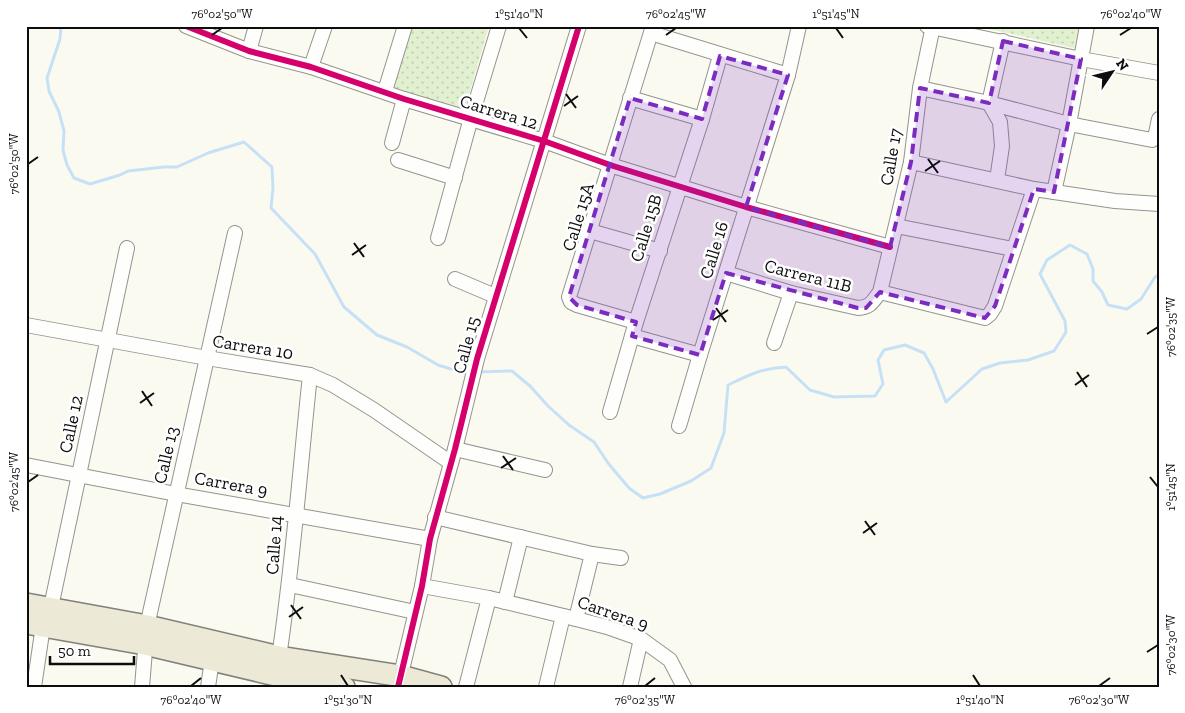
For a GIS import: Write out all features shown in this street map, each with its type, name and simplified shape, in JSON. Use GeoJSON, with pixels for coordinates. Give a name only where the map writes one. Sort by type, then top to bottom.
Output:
{"type":"FeatureCollection","features":[{"type":"Feature","properties":{"kind":"main road"},"geometry":{"type":"LineString","coordinates":[[26,604],[40,619],[146,635],[280,673],[441,687]]}},
{"type":"Feature","properties":{"kind":"main road"},"geometry":{"type":"LineString","coordinates":[[146,635],[212,660],[344,687]]}},
{"type":"Feature","properties":{"kind":"street","name":"Carrera 12"},"geometry":{"type":"LineString","coordinates":[[186,26],[249,51],[311,68],[544,141],[610,165],[746,207],[890,247]]}},
{"type":"Feature","properties":{"kind":"street"},"geometry":{"type":"LineString","coordinates":[[249,51],[256,26]]}},
{"type":"Feature","properties":{"kind":"street"},"geometry":{"type":"LineString","coordinates":[[311,68],[325,26]]}},
{"type":"Feature","properties":{"kind":"street"},"geometry":{"type":"LineString","coordinates":[[385,91],[405,26]]}},
{"type":"Feature","properties":{"kind":"street"},"geometry":{"type":"LineString","coordinates":[[438,238],[499,26]]}},
{"type":"Feature","properties":{"kind":"street","name":"Calle 15"},"geometry":{"type":"LineString","coordinates":[[400,682],[422,586],[435,517],[455,449],[476,359],[578,26]]}},
{"type":"Feature","properties":{"kind":"street","name":"Calle 16"},"geometry":{"type":"LineString","coordinates":[[679,426],[788,75],[799,26]]}},
{"type":"Feature","properties":{"kind":"street"},"geometry":{"type":"LineString","coordinates":[[1054,192],[1087,26]]}},
{"type":"Feature","properties":{"kind":"street"},"geometry":{"type":"LineString","coordinates":[[931,27],[1081,59],[1159,73]]}},
{"type":"Feature","properties":{"kind":"street","name":"Calle 17"},"geometry":{"type":"LineString","coordinates":[[880,292],[911,162],[920,88],[931,27]]}},
{"type":"Feature","properties":{"kind":"street"},"geometry":{"type":"LineString","coordinates":[[652,30],[720,56],[788,75]]}},
{"type":"Feature","properties":{"kind":"street","name":"Calle 15A"},"geometry":{"type":"LineString","coordinates":[[636,322],[577,306],[571,302],[569,297],[652,30]]}},
{"type":"Feature","properties":{"kind":"street"},"geometry":{"type":"LineString","coordinates":[[997,180],[1002,146],[1000,122],[989,103],[1003,41]]}},
{"type":"Feature","properties":{"kind":"street","name":"Calle 15B"},"geometry":{"type":"LineString","coordinates":[[610,412],[636,322],[702,119],[720,56]]}},
{"type":"Feature","properties":{"kind":"street"},"geometry":{"type":"LineString","coordinates":[[920,88],[989,103],[1069,124],[1152,140],[1155,138],[1159,119]]}},
{"type":"Feature","properties":{"kind":"street"},"geometry":{"type":"LineString","coordinates":[[392,143],[404,98]]}},
{"type":"Feature","properties":{"kind":"street"},"geometry":{"type":"LineString","coordinates":[[630,98],[702,119]]}},
{"type":"Feature","properties":{"kind":"street"},"geometry":{"type":"LineString","coordinates":[[398,160],[455,178]]}},
{"type":"Feature","properties":{"kind":"street"},"geometry":{"type":"LineString","coordinates":[[911,162],[1034,189],[1115,202],[1159,204]]}},
{"type":"Feature","properties":{"kind":"street"},"geometry":{"type":"LineString","coordinates":[[880,292],[985,318],[995,306],[1034,189]]}},
{"type":"Feature","properties":{"kind":"street"},"geometry":{"type":"LineString","coordinates":[[896,226],[1013,248]]}},
{"type":"Feature","properties":{"kind":"street"},"geometry":{"type":"LineString","coordinates":[[590,231],[660,251]]}},
{"type":"Feature","properties":{"kind":"street","name":"Calle 13"},"geometry":{"type":"LineString","coordinates":[[142,687],[146,635],[235,233]]}},
{"type":"Feature","properties":{"kind":"street","name":"Calle 12"},"geometry":{"type":"LineString","coordinates":[[34,687],[40,619],[79,475],[127,248]]}},
{"type":"Feature","properties":{"kind":"street","name":"Carrera 11B"},"geometry":{"type":"LineString","coordinates":[[726,273],[791,293],[858,308],[866,308],[880,292]]}},
{"type":"Feature","properties":{"kind":"street"},"geometry":{"type":"LineString","coordinates":[[455,279],[495,296]]}},
{"type":"Feature","properties":{"kind":"street"},"geometry":{"type":"LineString","coordinates":[[774,343],[791,293]]}},
{"type":"Feature","properties":{"kind":"street","name":"Carrera 10"},"geometry":{"type":"LineString","coordinates":[[26,325],[310,375],[333,385],[374,410],[451,463]]}},
{"type":"Feature","properties":{"kind":"street"},"geometry":{"type":"LineString","coordinates":[[632,336],[700,355]]}},
{"type":"Feature","properties":{"kind":"street","name":"Calle 14"},"geometry":{"type":"LineString","coordinates":[[280,673],[310,375]]}},
{"type":"Feature","properties":{"kind":"street"},"geometry":{"type":"LineString","coordinates":[[455,449],[545,470]]}},
{"type":"Feature","properties":{"kind":"street","name":"Carrera 9"},"geometry":{"type":"LineString","coordinates":[[26,465],[430,539]]}},
{"type":"Feature","properties":{"kind":"street"},"geometry":{"type":"LineString","coordinates":[[435,517],[592,554],[621,558]]}},
{"type":"Feature","properties":{"kind":"street"},"geometry":{"type":"LineString","coordinates":[[505,602],[521,537]]}},
{"type":"Feature","properties":{"kind":"street"},"geometry":{"type":"LineString","coordinates":[[546,687],[592,554]]}},
{"type":"Feature","properties":{"kind":"street"},"geometry":{"type":"LineString","coordinates":[[290,585],[415,612]]}},
{"type":"Feature","properties":{"kind":"street","name":"Carrera 9"},"geometry":{"type":"LineString","coordinates":[[422,586],[489,598],[570,617],[641,639],[670,660],[684,687]]}},
{"type":"Feature","properties":{"kind":"street"},"geometry":{"type":"LineString","coordinates":[[466,687],[489,598]]}},
{"type":"Feature","properties":{"kind":"street"},"geometry":{"type":"LineString","coordinates":[[630,687],[641,639]]}},
{"type":"Feature","properties":{"kind":"street"},"geometry":{"type":"LineString","coordinates":[[208,687],[212,660]]}},
{"type":"Feature","properties":{"kind":"highlighted area"},"geometry":{"type":"Polygon","coordinates":[[[1003,41],[1081,59],[1054,192],[1034,189],[995,306],[985,318],[880,292],[866,308],[858,308],[726,273],[700,355],[632,336],[636,322],[577,305],[569,297],[630,98],[702,119],[720,56],[788,75],[746,207],[890,247],[911,162],[920,88],[989,103],[1003,41]]]}},
{"type":"Feature","properties":{"kind":"green space"},"geometry":{"type":"Polygon","coordinates":[[[412,26],[489,26],[464,111],[394,89],[412,26]]]}},
{"type":"Feature","properties":{"kind":"green space"},"geometry":{"type":"Polygon","coordinates":[[[975,26],[1079,26],[1074,48],[975,26]]]}},
{"type":"Feature","properties":{"kind":"waterway"},"geometry":{"type":"LineString","coordinates":[[61,26],[60,39],[47,78],[49,91],[59,112],[64,131],[63,150],[67,165],[74,178],[90,184],[128,171],[177,167],[208,153],[244,142],[272,167],[273,188],[271,208],[315,254],[344,307],[377,335],[407,347],[438,365],[451,369],[471,371]]}},
{"type":"Feature","properties":{"kind":"waterway"},"geometry":{"type":"LineString","coordinates":[[477,372],[512,371],[569,425],[594,442],[608,463],[629,488],[643,498],[660,494],[691,481],[711,468],[724,433],[728,385],[749,375],[763,370],[786,367],[810,390],[834,397],[875,396],[883,384],[878,360],[884,350],[905,345],[924,353],[933,369],[946,402],[982,369],[1000,363],[1028,360],[1054,351],[1066,332],[1065,321],[1040,274],[1047,260],[1070,245],[1087,254],[1093,269],[1093,281],[1102,292],[1108,305],[1127,309],[1141,299],[1155,277],[1159,275]]}},
{"type":"Feature","properties":{"kind":"cycle path"},"geometry":{"type":"LineString","coordinates":[[186,26],[249,51],[311,67],[404,99],[544,141],[610,165],[746,207],[890,247]]}},
{"type":"Feature","properties":{"kind":"cycle path"},"geometry":{"type":"LineString","coordinates":[[398,687],[422,586],[430,539],[477,359],[579,26]]}}]}
